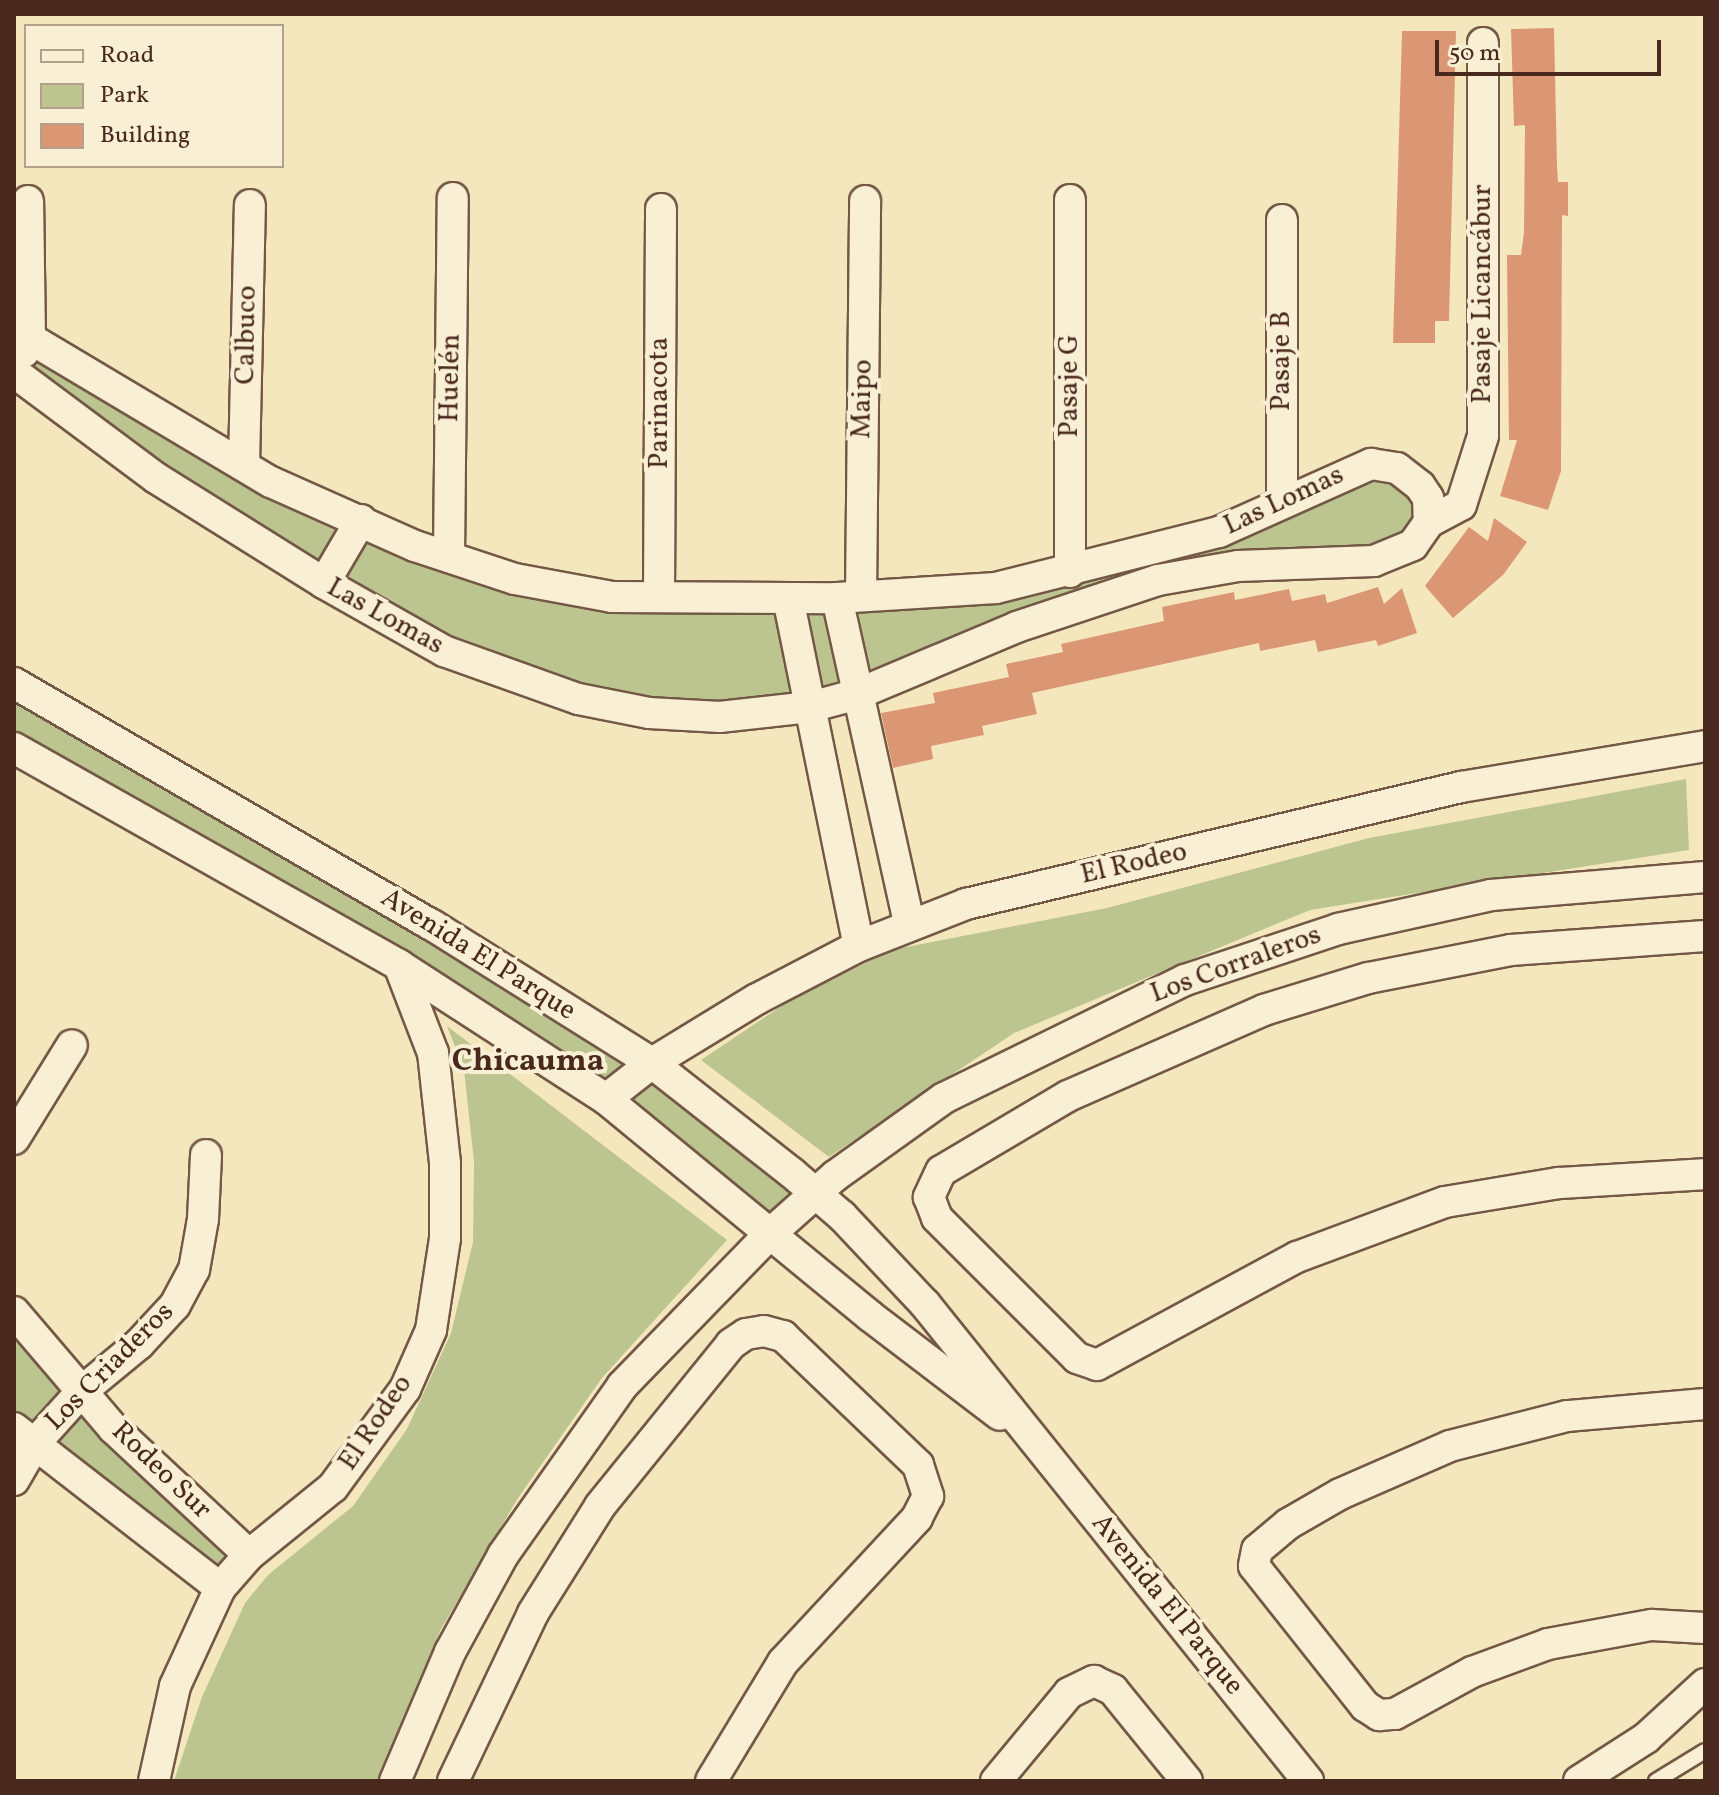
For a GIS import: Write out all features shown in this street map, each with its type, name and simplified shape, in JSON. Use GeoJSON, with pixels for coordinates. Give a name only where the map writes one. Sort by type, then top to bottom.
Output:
{"type":"FeatureCollection","features":[{"type":"Feature","properties":{"kind":"street","name":"Pasaje Licancábur"},"geometry":{"type":"LineString","coordinates":[[1429,522],[1461,505],[1483,436],[1483,43]]}},
{"type":"Feature","properties":{"kind":"street","name":"Huelén"},"geometry":{"type":"LineString","coordinates":[[449,557],[453,198]]}},
{"type":"Feature","properties":{"kind":"street","name":"Pasaje G"},"geometry":{"type":"LineString","coordinates":[[1070,200],[1070,572]]}},
{"type":"Feature","properties":{"kind":"street"},"geometry":{"type":"LineString","coordinates":[[14,372],[22,334],[28,201]]}},
{"type":"Feature","properties":{"kind":"street","name":"Maipo"},"geometry":{"type":"LineString","coordinates":[[849,597],[865,201]]}},
{"type":"Feature","properties":{"kind":"street","name":"Calbuco"},"geometry":{"type":"LineString","coordinates":[[244,465],[250,205]]}},
{"type":"Feature","properties":{"kind":"street","name":"Parinacota"},"geometry":{"type":"LineString","coordinates":[[659,597],[661,209]]}},
{"type":"Feature","properties":{"kind":"street","name":"Pasaje B"},"geometry":{"type":"LineString","coordinates":[[1282,220],[1282,502]]}},
{"type":"Feature","properties":{"kind":"street","name":"Las Lomas"},"geometry":{"type":"LineString","coordinates":[[14,372],[156,478],[324,583],[444,651],[578,699],[649,713],[720,717],[810,707],[858,694],[1154,566],[1359,466],[1383,465],[1420,486],[1428,498],[1429,522],[1413,545],[1374,561],[1154,566],[1070,572],[996,588],[849,597],[612,597],[515,579],[449,557],[361,520],[244,465],[22,334]]}},
{"type":"Feature","properties":{"kind":"street"},"geometry":{"type":"LineString","coordinates":[[324,583],[361,520]]}},
{"type":"Feature","properties":{"kind":"street"},"geometry":{"type":"LineString","coordinates":[[849,597],[858,694],[909,923]]}},
{"type":"Feature","properties":{"kind":"street"},"geometry":{"type":"LineString","coordinates":[[788,598],[859,946]]}},
{"type":"Feature","properties":{"kind":"street","name":"Avenida El Parque"},"geometry":{"type":"LineString","coordinates":[[14,683],[432,925],[652,1063],[816,1193],[925,1304],[1023,1432],[1308,1781]]}},
{"type":"Feature","properties":{"kind":"street","name":"El Rodeo"},"geometry":{"type":"LineString","coordinates":[[606,1099],[652,1063],[859,946],[909,923],[966,904],[1461,787],[1705,746]]}},
{"type":"Feature","properties":{"kind":"street","name":"Avenida El Parque"},"geometry":{"type":"LineString","coordinates":[[14,748],[399,965],[606,1099],[1023,1432]]}},
{"type":"Feature","properties":{"kind":"street","name":"Los Corraleros"},"geometry":{"type":"LineString","coordinates":[[816,1193],[944,1098],[1112,1012],[1261,952],[1390,916],[1491,895],[1705,877]]}},
{"type":"Feature","properties":{"kind":"street"},"geometry":{"type":"LineString","coordinates":[[1705,936],[1584,941],[1482,955],[1368,978],[1264,1010],[1068,1096],[941,1171],[929,1197],[937,1218],[1077,1358],[1097,1365],[1297,1257],[1445,1202],[1559,1183],[1705,1174]]}},
{"type":"Feature","properties":{"kind":"street","name":"El Rodeo"},"geometry":{"type":"LineString","coordinates":[[154,1781],[175,1686],[220,1588],[249,1555],[333,1487],[405,1389],[431,1330],[445,1238],[445,1163],[433,1053],[399,965]]}},
{"type":"Feature","properties":{"kind":"street"},"geometry":{"type":"LineString","coordinates":[[14,1139],[72,1045]]}},
{"type":"Feature","properties":{"kind":"street","name":"Los Criaderos"},"geometry":{"type":"LineString","coordinates":[[14,1480],[25,1435],[82,1391],[166,1315],[194,1270],[206,1155]]}},
{"type":"Feature","properties":{"kind":"street"},"geometry":{"type":"LineString","coordinates":[[395,1781],[450,1652],[538,1500],[622,1386],[771,1233],[816,1193]]}},
{"type":"Feature","properties":{"kind":"street","name":"Rodeo Sur"},"geometry":{"type":"LineString","coordinates":[[14,1312],[113,1428],[249,1555]]}},
{"type":"Feature","properties":{"kind":"street"},"geometry":{"type":"LineString","coordinates":[[453,1781],[533,1613],[600,1506],[731,1344],[746,1334],[764,1331],[783,1336],[918,1465],[928,1496],[917,1518],[783,1662],[711,1781]]}},
{"type":"Feature","properties":{"kind":"street"},"geometry":{"type":"LineString","coordinates":[[1705,1404],[1567,1416],[1450,1446],[1381,1475],[1288,1524],[1257,1550],[1254,1566],[1365,1706],[1379,1715],[1395,1714],[1472,1672],[1548,1644],[1652,1625],[1705,1628]]}},
{"type":"Feature","properties":{"kind":"street","name":"Rodeo Sur"},"geometry":{"type":"LineString","coordinates":[[25,1435],[220,1588]]}},
{"type":"Feature","properties":{"kind":"street"},"geometry":{"type":"LineString","coordinates":[[996,1781],[1076,1686],[1094,1681],[1113,1690],[1187,1781]]}},
{"type":"Feature","properties":{"kind":"street"},"geometry":{"type":"LineString","coordinates":[[1575,1781],[1646,1738],[1701,1696]]}},
{"type":"Feature","properties":{"kind":"lane"},"geometry":{"type":"LineString","coordinates":[[1656,1781],[1705,1751]]}},
{"type":"Feature","properties":{"kind":"green space"},"geometry":{"type":"Polygon","coordinates":[[[14,338],[513,587],[998,595],[1383,473],[1406,482],[1422,520],[1373,555],[1237,560],[809,700],[650,706],[511,671],[327,578],[19,367],[14,338]]]}},
{"type":"Feature","properties":{"kind":"green space"},"geometry":{"type":"Polygon","coordinates":[[[14,695],[426,934],[645,1072],[804,1189],[776,1213],[767,1213],[14,736],[14,695]]]}},
{"type":"Feature","properties":{"kind":"green space"},"geometry":{"type":"Polygon","coordinates":[[[1686,779],[1689,850],[1310,910],[1014,1033],[829,1157],[701,1060],[789,1001],[891,950],[1107,908],[1369,838],[1686,779]]]}},
{"type":"Feature","properties":{"kind":"green space"},"geometry":{"type":"Polygon","coordinates":[[[447,1026],[727,1240],[602,1378],[518,1498],[441,1629],[376,1781],[174,1781],[202,1697],[245,1603],[268,1575],[353,1506],[407,1429],[451,1333],[473,1242],[474,1162],[464,1070],[447,1026]]]}},
{"type":"Feature","properties":{"kind":"green space"},"geometry":{"type":"Polygon","coordinates":[[[14,1325],[236,1554],[218,1578],[14,1417],[14,1325]]]}},
{"type":"Feature","properties":{"kind":"building"},"geometry":{"type":"Polygon","coordinates":[[[1554,28],[1558,182],[1568,182],[1568,216],[1562,215],[1561,471],[1548,510],[1500,496],[1517,440],[1509,440],[1507,255],[1521,255],[1524,232],[1525,125],[1514,126],[1511,29],[1554,28]]]}},
{"type":"Feature","properties":{"kind":"building"},"geometry":{"type":"Polygon","coordinates":[[[1402,31],[1456,31],[1449,321],[1435,321],[1435,343],[1393,343],[1402,31]]]}},
{"type":"Feature","properties":{"kind":"building"},"geometry":{"type":"Polygon","coordinates":[[[1494,518],[1527,542],[1503,575],[1453,618],[1425,586],[1469,527],[1488,541],[1494,518]]]}},
{"type":"Feature","properties":{"kind":"building"},"geometry":{"type":"Polygon","coordinates":[[[1378,587],[1384,604],[1402,588],[1417,633],[1378,646],[1376,640],[1318,652],[1315,640],[1260,651],[1259,643],[1032,693],[1037,714],[982,726],[984,735],[931,746],[933,759],[893,768],[881,713],[935,703],[933,693],[1009,677],[1006,664],[1063,652],[1061,644],[1164,621],[1162,607],[1234,592],[1235,600],[1289,589],[1292,601],[1325,594],[1327,603],[1378,587]]]}},
{"type":"Feature","properties":{"kind":"district","name":"Chicauma"},"geometry":{"type":"Point","coordinates":[528,1062]}}]}
